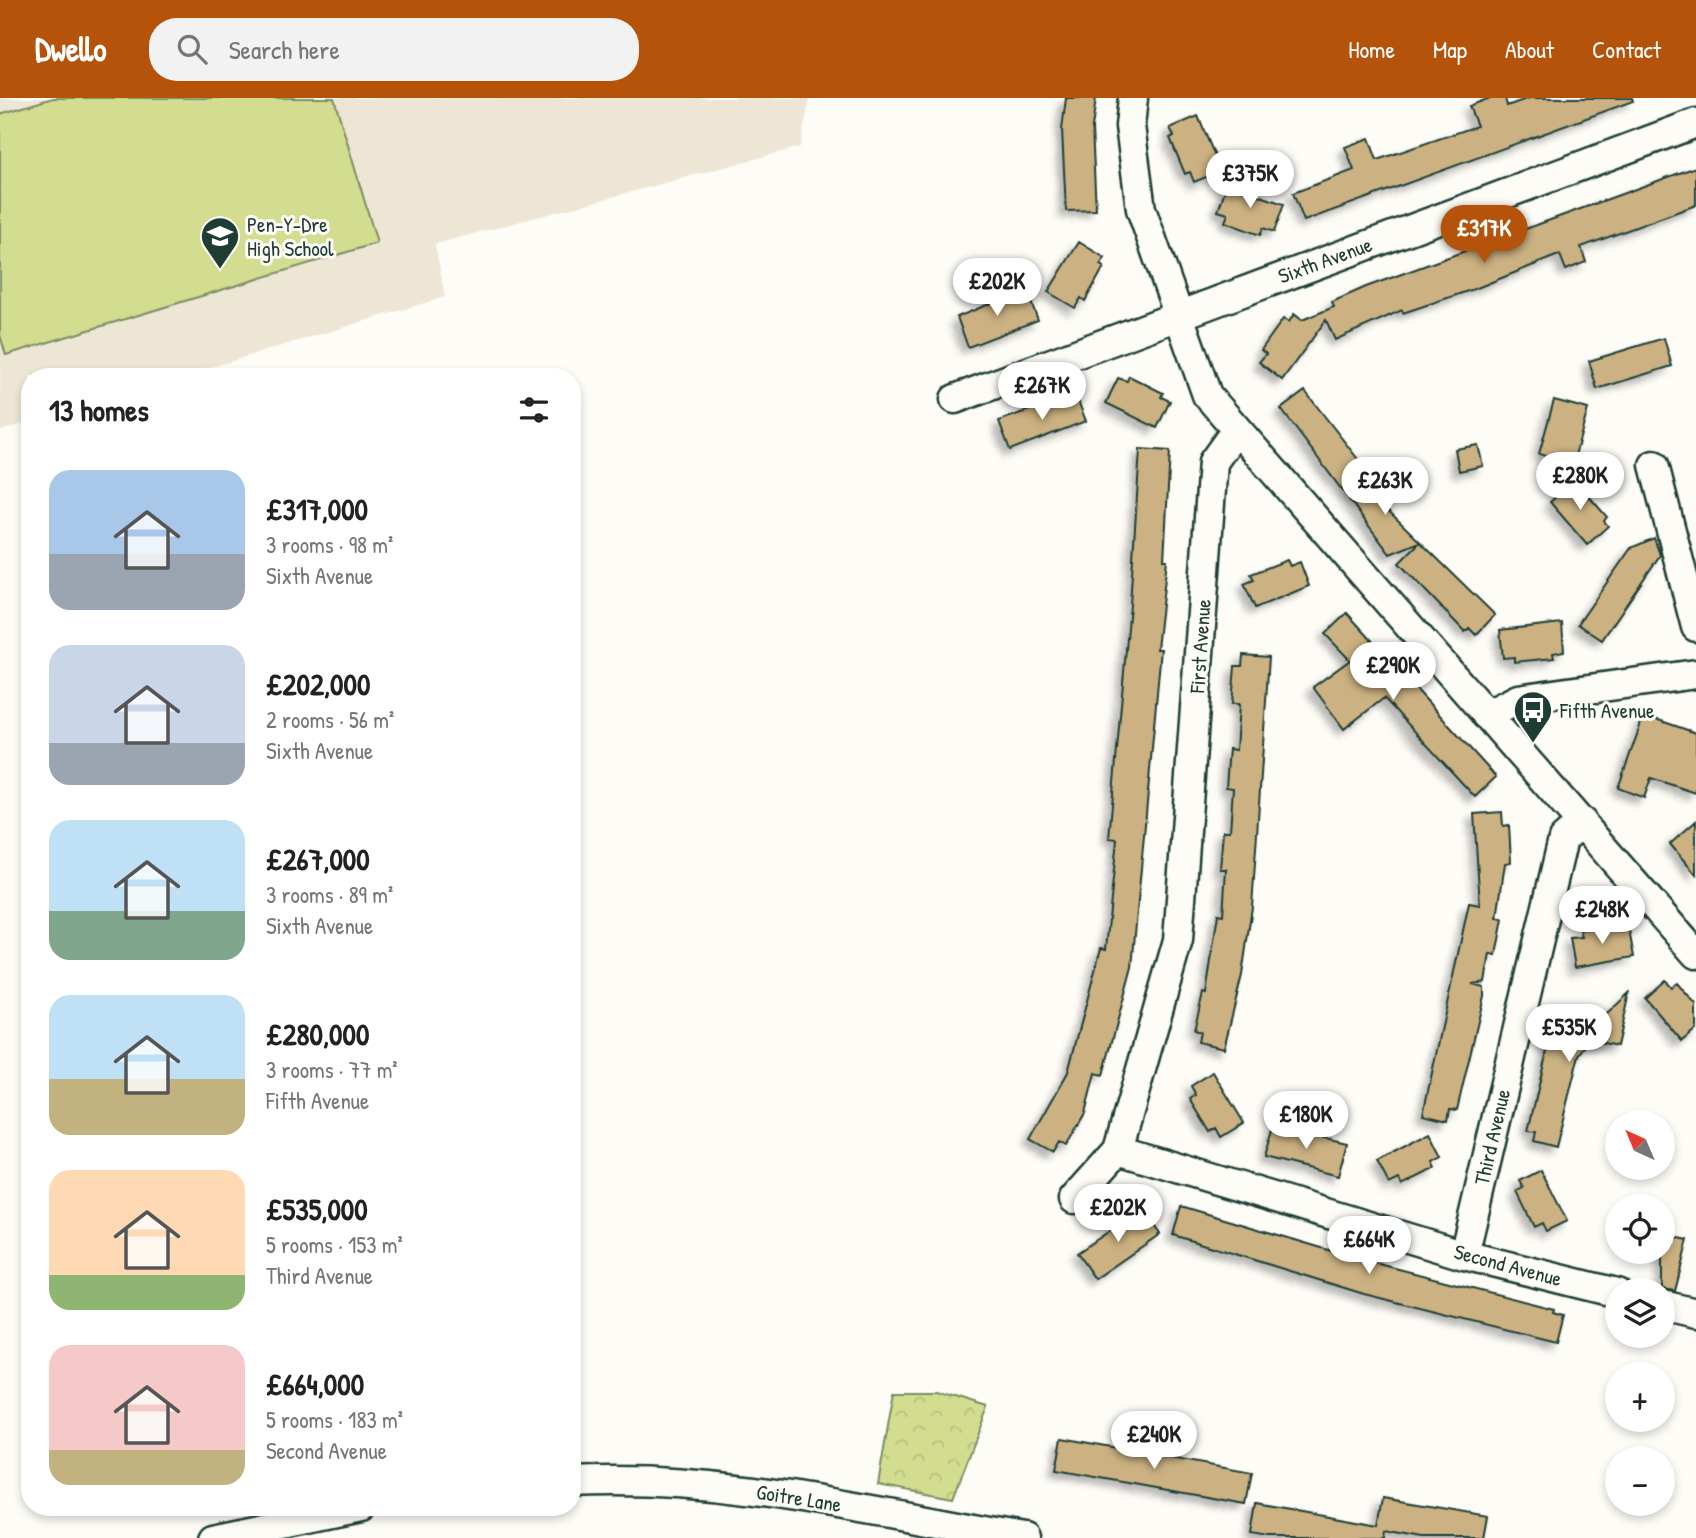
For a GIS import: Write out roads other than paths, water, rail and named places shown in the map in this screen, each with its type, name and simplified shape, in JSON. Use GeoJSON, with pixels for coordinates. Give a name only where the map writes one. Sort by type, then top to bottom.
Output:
{"type":"FeatureCollection","features":[{"type":"Feature","properties":{"kind":"street"},"geometry":{"type":"LineString","coordinates":[[1133,98],[1130,126],[1141,209],[1207,395],[1696,954]]}},
{"type":"Feature","properties":{"kind":"street","name":"Sixth Avenue"},"geometry":{"type":"LineString","coordinates":[[955,399],[1696,123]]}},
{"type":"Feature","properties":{"kind":"street","name":"First Avenue"},"geometry":{"type":"LineString","coordinates":[[1074,1199],[1118,1150],[1178,940],[1213,462],[1236,430]]}},
{"type":"Feature","properties":{"kind":"street"},"geometry":{"type":"LineString","coordinates":[[1654,465],[1696,627]]}},
{"type":"Feature","properties":{"kind":"street"},"geometry":{"type":"LineString","coordinates":[[1486,716],[1518,699],[1696,674]]}},
{"type":"Feature","properties":{"kind":"street","name":"Third Avenue"},"geometry":{"type":"LineString","coordinates":[[1464,1255],[1563,839],[1582,822]]}},
{"type":"Feature","properties":{"kind":"street","name":"Second Avenue"},"geometry":{"type":"LineString","coordinates":[[1118,1150],[1464,1255],[1605,1290]]}},
{"type":"Feature","properties":{"kind":"street"},"geometry":{"type":"LineString","coordinates":[[1675,1308],[1696,1313]]}},
{"type":"Feature","properties":{"kind":"street","name":"Goitre Lane"},"geometry":{"type":"LineString","coordinates":[[581,1482],[691,1483],[778,1492],[911,1528],[1023,1538]]}},
{"type":"Feature","properties":{"kind":"street"},"geometry":{"type":"LineString","coordinates":[[213,1538],[344,1519]]}},
{"type":"Feature","properties":{"kind":"place","name":"Pen-Y-Dre High School"},"geometry":{"type":"Point","coordinates":[220,270]}},
{"type":"Feature","properties":{"kind":"place","name":"Fifth Avenue"},"geometry":{"type":"Point","coordinates":[1533,744]}}]}
